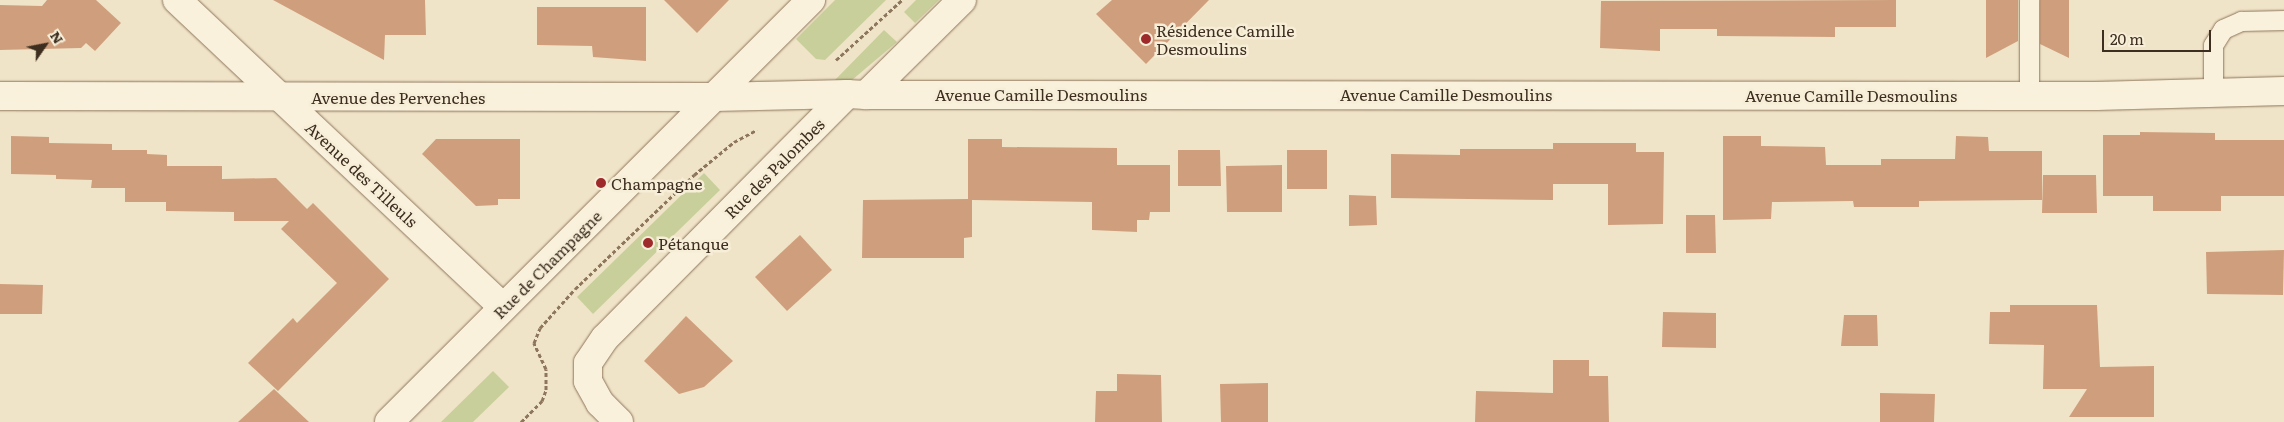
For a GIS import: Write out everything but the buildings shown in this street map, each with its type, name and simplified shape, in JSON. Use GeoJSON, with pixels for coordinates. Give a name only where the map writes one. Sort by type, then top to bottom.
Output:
{"type":"FeatureCollection","features":[{"type":"Feature","properties":{"kind":"street","name":"Avenue des Tilleuls"},"geometry":{"type":"LineString","coordinates":[[177,0],[503,307]]}},
{"type":"Feature","properties":{"kind":"street","name":"Rue de Champagne"},"geometry":{"type":"LineString","coordinates":[[390,422],[811,0]]}},
{"type":"Feature","properties":{"kind":"street","name":"Rue des Palombes"},"geometry":{"type":"LineString","coordinates":[[620,422],[600,403],[588,381],[588,363],[605,338],[857,95],[962,0]]}},
{"type":"Feature","properties":{"kind":"street","name":"Avenue Camille Desmoulins"},"geometry":{"type":"LineString","coordinates":[[796,94],[2096,96],[2213,92],[2284,92]]}},
{"type":"Feature","properties":{"kind":"street","name":"Avenue des Pervenches"},"geometry":{"type":"LineString","coordinates":[[0,96],[714,98],[796,94]]}},
{"type":"Feature","properties":{"kind":"lane"},"geometry":{"type":"LineString","coordinates":[[2028,0],[2029,95]]}},
{"type":"Feature","properties":{"kind":"lane"},"geometry":{"type":"LineString","coordinates":[[2213,92],[2213,46],[2223,29],[2241,21],[2284,20]]}},
{"type":"Feature","properties":{"kind":"path"},"geometry":{"type":"LineString","coordinates":[[835,61],[902,0]]}},
{"type":"Feature","properties":{"kind":"path"},"geometry":{"type":"LineString","coordinates":[[521,422],[542,402],[546,390],[546,369],[534,343],[540,328],[575,289],[694,176],[734,142],[760,128]]}},
{"type":"Feature","properties":{"kind":"green space"},"geometry":{"type":"Polygon","coordinates":[[[835,0],[886,0],[825,60],[816,59],[796,39],[835,0]]]}},
{"type":"Feature","properties":{"kind":"green space"},"geometry":{"type":"Polygon","coordinates":[[[916,0],[939,0],[915,23],[904,12],[916,0]]]}},
{"type":"Feature","properties":{"kind":"green space"},"geometry":{"type":"Polygon","coordinates":[[[884,30],[897,42],[852,80],[831,84],[884,30]]]}},
{"type":"Feature","properties":{"kind":"green space","name":"Pétanque"},"geometry":{"type":"Polygon","coordinates":[[[704,173],[720,190],[593,314],[577,297],[704,173]]]}},
{"type":"Feature","properties":{"kind":"green space"},"geometry":{"type":"Polygon","coordinates":[[[493,371],[509,387],[473,422],[441,422],[493,371]]]}},
{"type":"Feature","properties":{"kind":"place","name":"Résidence Camille Desmoulins"},"geometry":{"type":"Point","coordinates":[1146,39]}},
{"type":"Feature","properties":{"kind":"place","name":"Champagne"},"geometry":{"type":"Point","coordinates":[601,183]}},
{"type":"Feature","properties":{"kind":"place","name":"Pétanque"},"geometry":{"type":"Point","coordinates":[648,243]}}]}
